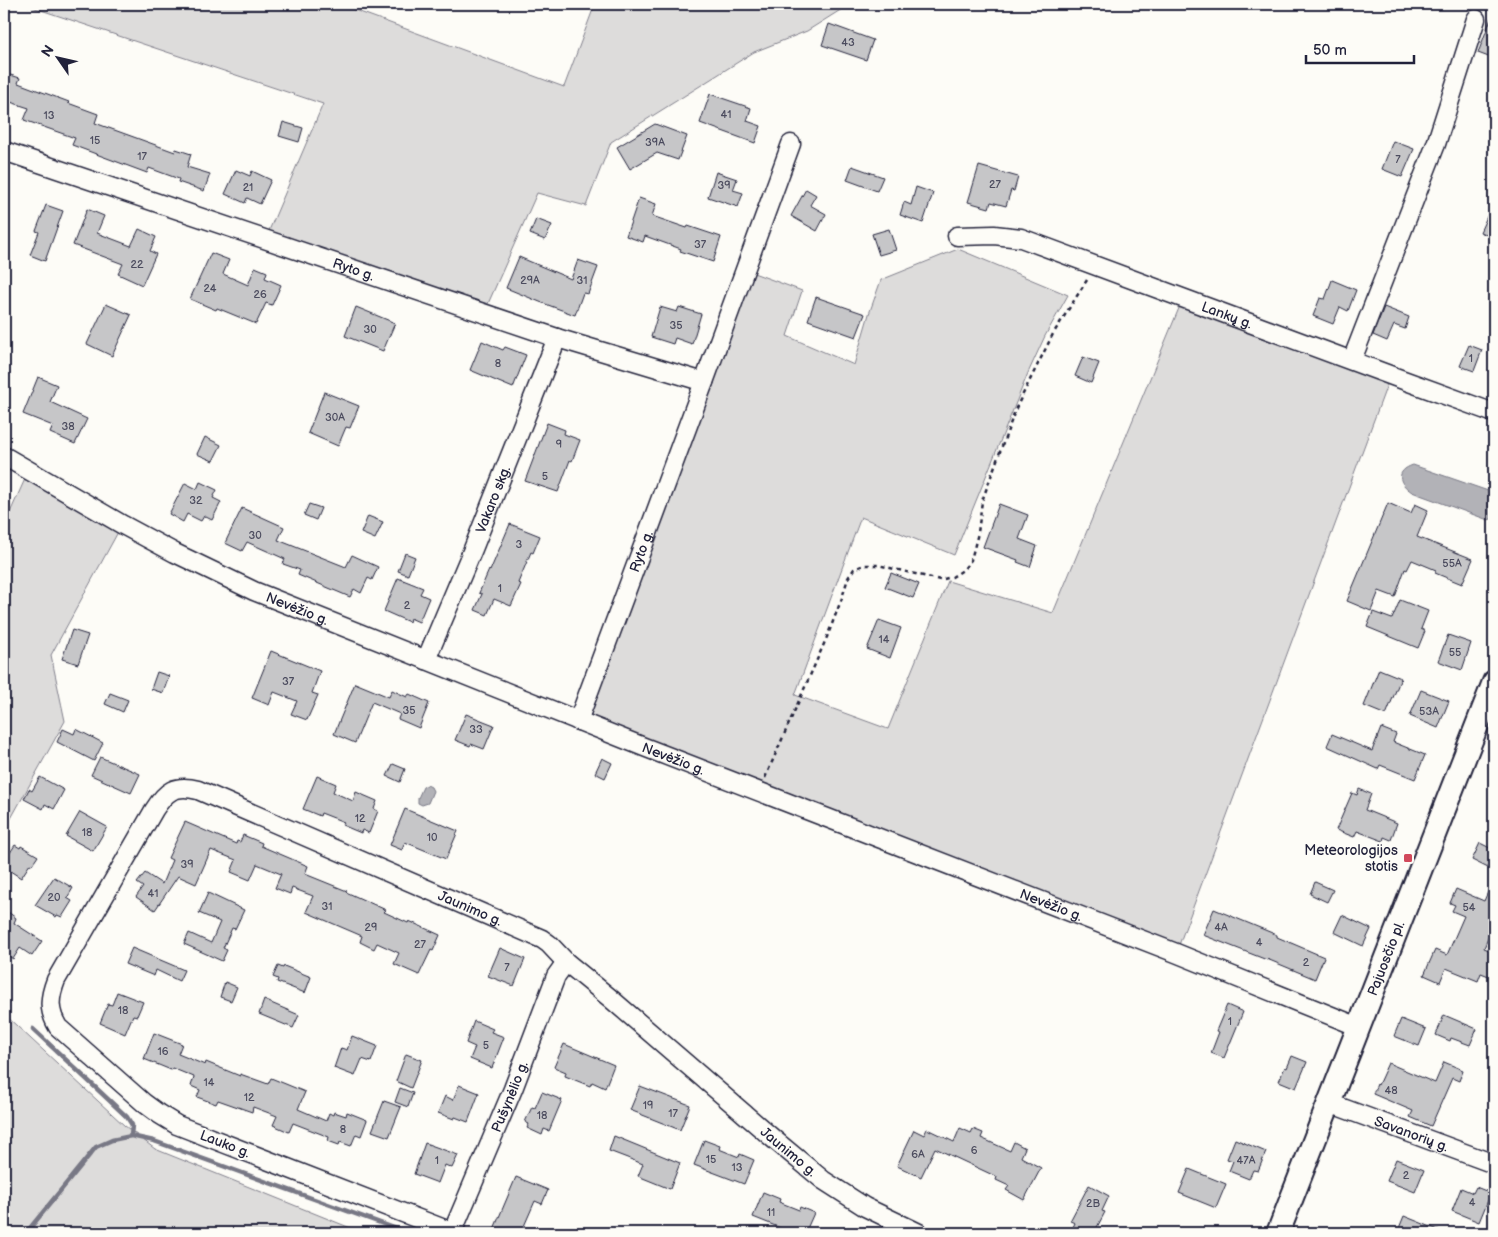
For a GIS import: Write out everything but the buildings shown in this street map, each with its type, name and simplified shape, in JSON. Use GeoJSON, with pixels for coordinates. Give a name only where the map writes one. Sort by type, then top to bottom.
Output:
{"type":"FeatureCollection","features":[{"type":"Feature","properties":{"kind":"main road","name":"Pajuosčio pl."},"geometry":{"type":"LineString","coordinates":[[1278,1233],[1494,682]]}},
{"type":"Feature","properties":{"kind":"street"},"geometry":{"type":"LineString","coordinates":[[1352,360],[1436,144],[1476,19]]}},
{"type":"Feature","properties":{"kind":"street","name":"Ryto g."},"geometry":{"type":"LineString","coordinates":[[578,721],[791,144]]}},
{"type":"Feature","properties":{"kind":"street","name":"Ryto g."},"geometry":{"type":"LineString","coordinates":[[4,151],[557,338],[704,382]]}},
{"type":"Feature","properties":{"kind":"street","name":"Lankų g."},"geometry":{"type":"LineString","coordinates":[[956,236],[994,235],[1021,238],[1270,332],[1352,360],[1494,413]]}},
{"type":"Feature","properties":{"kind":"street","name":"Vakaro skg."},"geometry":{"type":"LineString","coordinates":[[426,660],[473,549],[557,338]]}},
{"type":"Feature","properties":{"kind":"street","name":"Nevėžio g."},"geometry":{"type":"LineString","coordinates":[[4,456],[123,525],[211,571],[284,603],[578,721],[1176,953],[1359,1027]]}},
{"type":"Feature","properties":{"kind":"street","name":"Jaunimo g."},"geometry":{"type":"LineString","coordinates":[[51,992],[56,980],[162,798],[170,791],[181,787],[198,790],[532,933],[549,944],[566,962],[823,1180],[865,1207],[919,1233]]}},
{"type":"Feature","properties":{"kind":"street","name":"Pušynėlio g."},"geometry":{"type":"LineString","coordinates":[[452,1233],[513,1089],[556,976],[566,962]]}},
{"type":"Feature","properties":{"kind":"street","name":"Lauko g."},"geometry":{"type":"LineString","coordinates":[[51,992],[52,1017],[58,1027],[121,1084],[158,1114],[194,1132],[452,1233]]}},
{"type":"Feature","properties":{"kind":"street","name":"Savanorių g."},"geometry":{"type":"LineString","coordinates":[[1329,1103],[1494,1164]]}},
{"type":"Feature","properties":{"kind":"path"},"geometry":{"type":"LineString","coordinates":[[759,792],[827,637],[848,578],[854,570],[864,564],[878,565],[940,580],[952,577],[963,570],[971,560],[978,533],[982,501],[1016,408],[1053,334],[1096,266]]}},
{"type":"Feature","properties":{"kind":"shaded area"},"geometry":{"type":"Polygon","coordinates":[[[23,4],[338,4],[564,87],[595,4],[850,4],[807,31],[754,52],[611,142],[586,206],[537,193],[487,306],[268,233],[323,104],[23,4]]]}},
{"type":"Feature","properties":{"kind":"shaded area"},"geometry":{"type":"Polygon","coordinates":[[[958,249],[1068,295],[1045,336],[1028,373],[954,555],[861,517],[795,695],[888,729],[948,581],[1053,613],[1184,296],[1388,382],[1176,953],[644,741],[586,713],[751,272],[802,291],[787,336],[854,365],[881,280],[958,249]]]}},
{"type":"Feature","properties":{"kind":"shaded area"},"geometry":{"type":"Polygon","coordinates":[[[1413,465],[1494,493],[1494,518],[1488,520],[1407,489],[1400,477],[1403,470],[1413,465]]]}},
{"type":"Feature","properties":{"kind":"shaded area"},"geometry":{"type":"Polygon","coordinates":[[[25,479],[118,532],[51,655],[65,721],[4,831],[4,526],[25,479]]]}},
{"type":"Feature","properties":{"kind":"shaded area"},"geometry":{"type":"Polygon","coordinates":[[[427,785],[433,791],[428,803],[422,805],[418,803],[418,798],[423,787],[427,785]]]}},
{"type":"Feature","properties":{"kind":"shaded area"},"geometry":{"type":"Polygon","coordinates":[[[4,1014],[125,1126],[155,1149],[363,1233],[4,1233],[4,1014]]]}},
{"type":"Feature","properties":{"kind":"waterway"},"geometry":{"type":"LineString","coordinates":[[33,1029],[127,1117],[132,1125],[131,1136]]}},
{"type":"Feature","properties":{"kind":"waterway"},"geometry":{"type":"LineString","coordinates":[[26,1233],[96,1147],[112,1140],[131,1136],[154,1141],[408,1233]]}},
{"type":"Feature","properties":{"kind":"place","name":"Meteorologijos stotis"},"geometry":{"type":"Point","coordinates":[1408,858]}}]}
